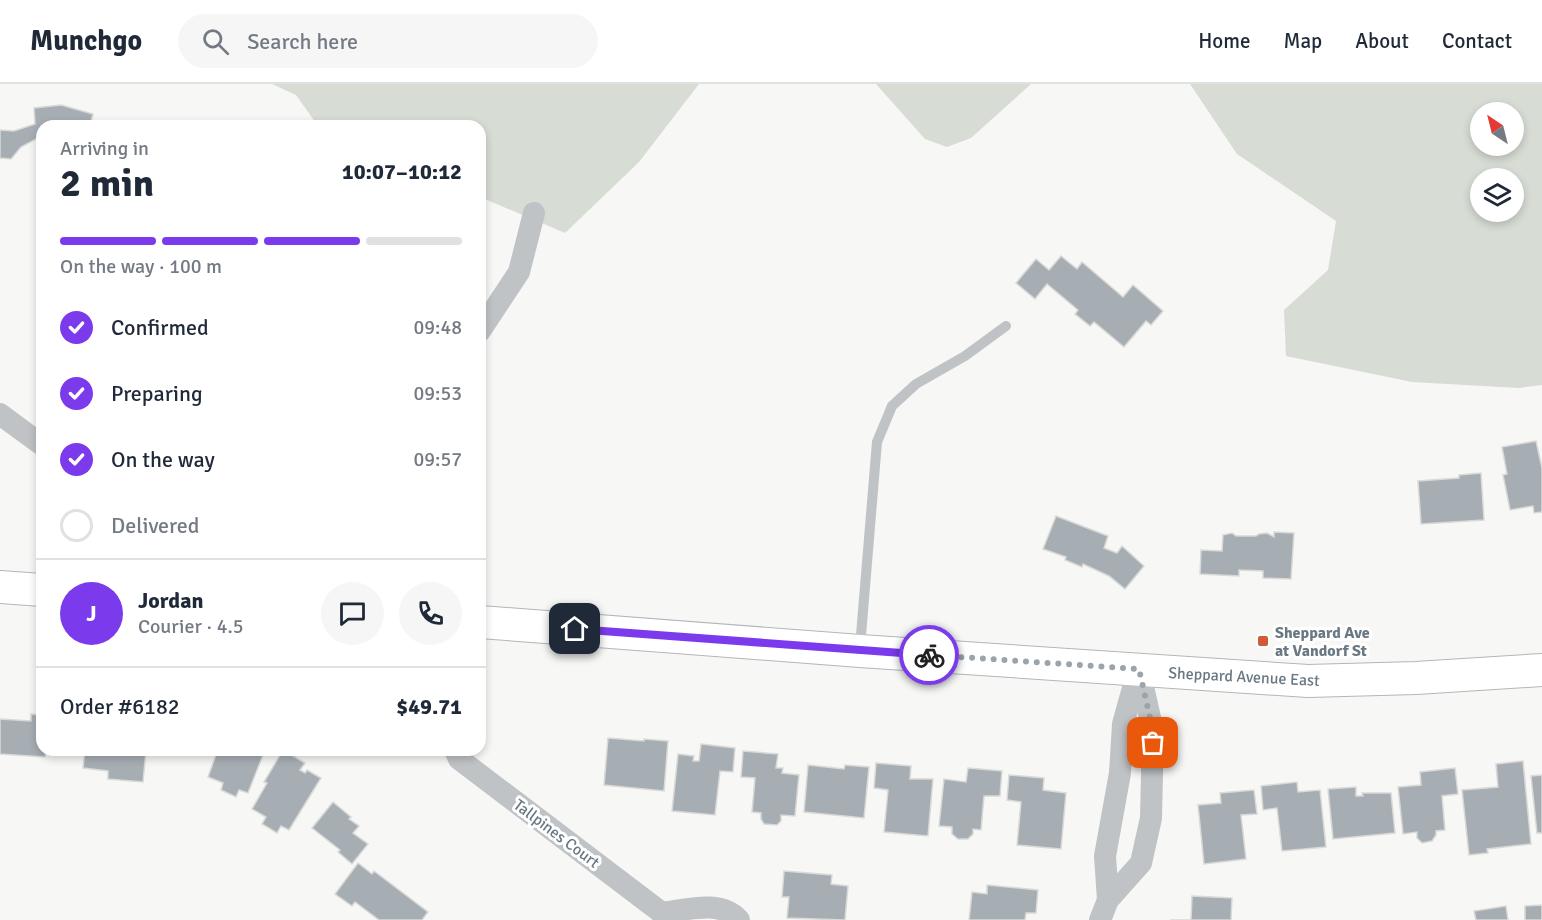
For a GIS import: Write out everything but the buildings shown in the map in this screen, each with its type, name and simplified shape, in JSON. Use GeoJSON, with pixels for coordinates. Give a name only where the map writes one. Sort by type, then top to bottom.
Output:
{"type":"FeatureCollection","features":[{"type":"Feature","properties":{"kind":"main road"},"geometry":{"type":"LineString","coordinates":[[0,587],[36,590]]}},
{"type":"Feature","properties":{"kind":"main road","name":"Sheppard Avenue East"},"geometry":{"type":"LineString","coordinates":[[486,622],[860,651],[1308,681],[1416,678],[1542,670]]}},
{"type":"Feature","properties":{"kind":"street"},"geometry":{"type":"LineString","coordinates":[[486,322],[519,272],[534,213]]}},
{"type":"Feature","properties":{"kind":"street"},"geometry":{"type":"LineString","coordinates":[[0,414],[36,441]]}},
{"type":"Feature","properties":{"kind":"street"},"geometry":{"type":"LineString","coordinates":[[1104,910],[1105,856],[1120,773],[1123,724],[1139,669]]}},
{"type":"Feature","properties":{"kind":"street"},"geometry":{"type":"LineString","coordinates":[[1104,910],[1141,863],[1151,818],[1153,731],[1139,669]]}},
{"type":"Feature","properties":{"kind":"street","name":"Tallpines Court"},"geometry":{"type":"LineString","coordinates":[[458,756],[664,916],[716,908],[727,911],[739,920]]}},
{"type":"Feature","properties":{"kind":"lane"},"geometry":{"type":"LineString","coordinates":[[860,651],[877,442],[892,406],[916,384],[965,356],[1006,326]]}},
{"type":"Feature","properties":{"kind":"shaded area"},"geometry":{"type":"Polygon","coordinates":[[[272,84],[699,84],[639,162],[565,233],[486,200],[486,120],[314,120],[296,95],[272,84]]]}},
{"type":"Feature","properties":{"kind":"shaded area"},"geometry":{"type":"Polygon","coordinates":[[[876,84],[1031,84],[971,138],[947,147],[925,139],[876,84]]]}},
{"type":"Feature","properties":{"kind":"shaded area"},"geometry":{"type":"Polygon","coordinates":[[[1190,84],[1542,84],[1542,385],[1519,388],[1412,382],[1286,356],[1284,310],[1328,270],[1336,221],[1237,154],[1190,84]]]}},
{"type":"Feature","properties":{"kind":"way so far"},"geometry":{"type":"LineString","coordinates":[[929,655],[1139,669],[1153,731],[1153,743]]}},
{"type":"Feature","properties":{"kind":"place","name":"Sheppard Ave at Vandorf St"},"geometry":{"type":"Point","coordinates":[1263,641]}},
{"type":"Feature","properties":{"kind":"route"},"geometry":{"type":"LineString","coordinates":[[575,629],[929,655]]}}]}
